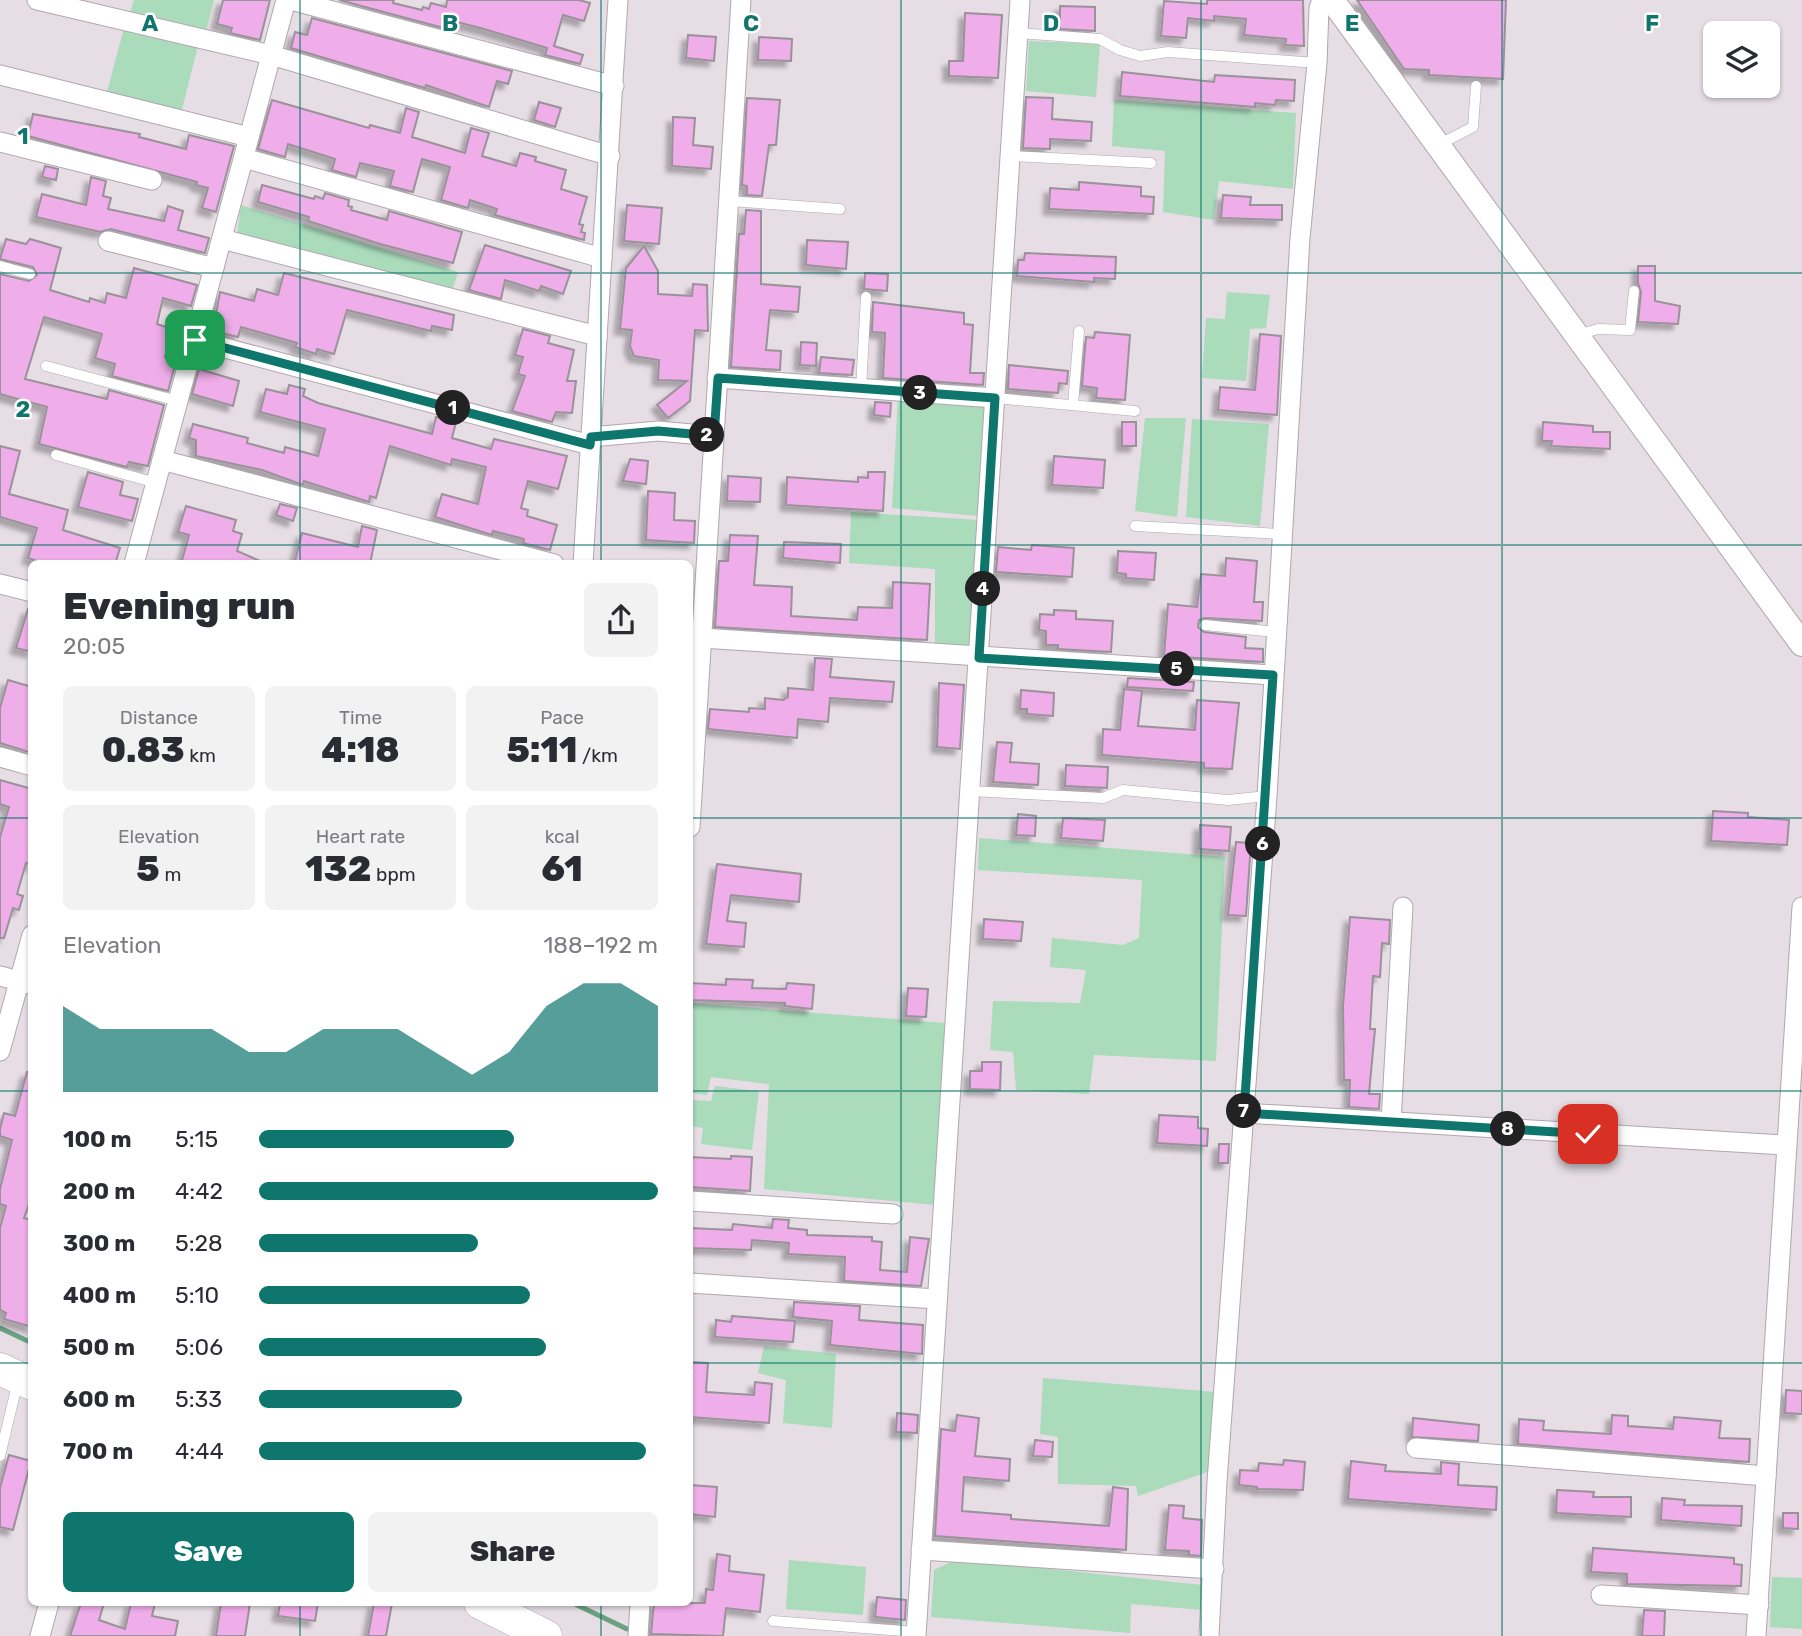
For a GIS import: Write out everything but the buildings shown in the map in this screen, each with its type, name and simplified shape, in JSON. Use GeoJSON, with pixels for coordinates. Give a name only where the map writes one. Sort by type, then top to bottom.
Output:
{"type":"FeatureCollection","features":[{"type":"Feature","properties":{"kind":"highway"},"geometry":{"type":"LineString","coordinates":[[486,1606],[546,1636]]}},
{"type":"Feature","properties":{"kind":"street"},"geometry":{"type":"LineString","coordinates":[[37,0],[271,55],[610,156]]}},
{"type":"Feature","properties":{"kind":"street"},"geometry":{"type":"LineString","coordinates":[[135,560],[288,0],[614,86]]}},
{"type":"Feature","properties":{"kind":"street"},"geometry":{"type":"LineString","coordinates":[[583,560],[618,0]]}},
{"type":"Feature","properties":{"kind":"street"},"geometry":{"type":"LineString","coordinates":[[693,775],[741,0]]}},
{"type":"Feature","properties":{"kind":"street"},"geometry":{"type":"LineString","coordinates":[[916,1634],[1020,0]]}},
{"type":"Feature","properties":{"kind":"street"},"geometry":{"type":"LineString","coordinates":[[1209,1636],[1217,1482],[1267,796],[1300,238],[1317,63],[1319,8],[1322,0]]}},
{"type":"Feature","properties":{"kind":"street"},"geometry":{"type":"LineString","coordinates":[[1332,0],[1802,644]]}},
{"type":"Feature","properties":{"kind":"street"},"geometry":{"type":"LineString","coordinates":[[0,75],[249,137]]}},
{"type":"Feature","properties":{"kind":"street"},"geometry":{"type":"LineString","coordinates":[[0,142],[152,180]]}},
{"type":"Feature","properties":{"kind":"street"},"geometry":{"type":"LineString","coordinates":[[244,158],[602,258]]}},
{"type":"Feature","properties":{"kind":"street"},"geometry":{"type":"LineString","coordinates":[[222,239],[597,335]]}},
{"type":"Feature","properties":{"kind":"street"},"geometry":{"type":"LineString","coordinates":[[108,241],[214,268]]}},
{"type":"Feature","properties":{"kind":"street"},"geometry":{"type":"LineString","coordinates":[[195,340],[591,441],[658,431],[714,436]]}},
{"type":"Feature","properties":{"kind":"street"},"geometry":{"type":"LineString","coordinates":[[718,378],[995,398]]}},
{"type":"Feature","properties":{"kind":"street"},"geometry":{"type":"LineString","coordinates":[[162,460],[539,560]]}},
{"type":"Feature","properties":{"kind":"street"},"geometry":{"type":"LineString","coordinates":[[0,584],[28,591]]}},
{"type":"Feature","properties":{"kind":"street"},"geometry":{"type":"LineString","coordinates":[[701,638],[1273,675]]}},
{"type":"Feature","properties":{"kind":"street"},"geometry":{"type":"LineString","coordinates":[[0,757],[28,765]]}},
{"type":"Feature","properties":{"kind":"street"},"geometry":{"type":"LineString","coordinates":[[1391,1122],[1403,907]]}},
{"type":"Feature","properties":{"kind":"street"},"geometry":{"type":"LineString","coordinates":[[1756,1636],[1802,907]]}},
{"type":"Feature","properties":{"kind":"street"},"geometry":{"type":"LineString","coordinates":[[0,1051],[28,947]]}},
{"type":"Feature","properties":{"kind":"street"},"geometry":{"type":"LineString","coordinates":[[1244,1113],[1786,1145]]}},
{"type":"Feature","properties":{"kind":"street"},"geometry":{"type":"LineString","coordinates":[[693,1201],[892,1214]]}},
{"type":"Feature","properties":{"kind":"street"},"geometry":{"type":"LineString","coordinates":[[693,1283],[937,1299]]}},
{"type":"Feature","properties":{"kind":"street"},"geometry":{"type":"LineString","coordinates":[[1416,1448],[1766,1476]]}},
{"type":"Feature","properties":{"kind":"street"},"geometry":{"type":"LineString","coordinates":[[921,1550],[1214,1569]]}},
{"type":"Feature","properties":{"kind":"street"},"geometry":{"type":"LineString","coordinates":[[1601,1595],[1759,1605]]}},
{"type":"Feature","properties":{"kind":"street"},"geometry":{"type":"LineString","coordinates":[[40,1636],[48,1606]]}},
{"type":"Feature","properties":{"kind":"street"},"geometry":{"type":"LineString","coordinates":[[638,1636],[640,1606]]}},
{"type":"Feature","properties":{"kind":"lane"},"geometry":{"type":"LineString","coordinates":[[1018,33],[1100,39],[1120,51],[1140,56],[1168,52],[1317,63]]}},
{"type":"Feature","properties":{"kind":"lane"},"geometry":{"type":"LineString","coordinates":[[1438,145],[1474,127],[1476,86]]}},
{"type":"Feature","properties":{"kind":"lane"},"geometry":{"type":"LineString","coordinates":[[1010,156],[1151,163]]}},
{"type":"Feature","properties":{"kind":"lane"},"geometry":{"type":"LineString","coordinates":[[729,201],[840,209]]}},
{"type":"Feature","properties":{"kind":"lane"},"geometry":{"type":"LineString","coordinates":[[0,266],[30,274]]}},
{"type":"Feature","properties":{"kind":"lane"},"geometry":{"type":"LineString","coordinates":[[1577,336],[1598,328],[1630,330],[1634,291]]}},
{"type":"Feature","properties":{"kind":"lane"},"geometry":{"type":"LineString","coordinates":[[861,388],[866,298]]}},
{"type":"Feature","properties":{"kind":"lane"},"geometry":{"type":"LineString","coordinates":[[1073,405],[1079,331]]}},
{"type":"Feature","properties":{"kind":"lane"},"geometry":{"type":"LineString","coordinates":[[46,366],[178,401]]}},
{"type":"Feature","properties":{"kind":"lane"},"geometry":{"type":"LineString","coordinates":[[995,398],[1135,411]]}},
{"type":"Feature","properties":{"kind":"lane"},"geometry":{"type":"LineString","coordinates":[[56,455],[156,483]]}},
{"type":"Feature","properties":{"kind":"lane"},"geometry":{"type":"LineString","coordinates":[[1135,526],[1281,534]]}},
{"type":"Feature","properties":{"kind":"lane"},"geometry":{"type":"LineString","coordinates":[[1205,625],[1276,632]]}},
{"type":"Feature","properties":{"kind":"lane"},"geometry":{"type":"LineString","coordinates":[[970,791],[1103,798],[1123,790],[1228,800],[1267,796]]}},
{"type":"Feature","properties":{"kind":"lane"},"geometry":{"type":"LineString","coordinates":[[0,1456],[17,1377]]}},
{"type":"Feature","properties":{"kind":"lane"},"geometry":{"type":"LineString","coordinates":[[773,1621],[916,1634]]}},
{"type":"Feature","properties":{"kind":"green space"},"geometry":{"type":"Polygon","coordinates":[[[134,0],[214,0],[206,31],[130,13],[134,0]]]}},
{"type":"Feature","properties":{"kind":"green space"},"geometry":{"type":"Polygon","coordinates":[[[124,28],[198,46],[181,113],[107,92],[124,28]]]}},
{"type":"Feature","properties":{"kind":"green space"},"geometry":{"type":"Polygon","coordinates":[[[1029,41],[1100,44],[1096,97],[1026,91],[1029,41]]]}},
{"type":"Feature","properties":{"kind":"green space"},"geometry":{"type":"Polygon","coordinates":[[[1114,100],[1296,113],[1293,189],[1219,181],[1214,220],[1163,212],[1165,151],[1112,146],[1114,100]]]}},
{"type":"Feature","properties":{"kind":"green space"},"geometry":{"type":"Polygon","coordinates":[[[241,205],[458,272],[452,292],[237,234],[241,205]]]}},
{"type":"Feature","properties":{"kind":"green space"},"geometry":{"type":"Polygon","coordinates":[[[1227,292],[1270,295],[1266,328],[1250,329],[1246,381],[1202,378],[1206,318],[1225,319],[1227,292]]]}},
{"type":"Feature","properties":{"kind":"green space"},"geometry":{"type":"Polygon","coordinates":[[[898,396],[987,404],[978,516],[892,508],[898,396]]]}},
{"type":"Feature","properties":{"kind":"green space"},"geometry":{"type":"Polygon","coordinates":[[[1145,418],[1186,418],[1177,517],[1135,511],[1145,418]]]}},
{"type":"Feature","properties":{"kind":"green space"},"geometry":{"type":"Polygon","coordinates":[[[1192,419],[1269,424],[1260,526],[1186,517],[1192,419]]]}},
{"type":"Feature","properties":{"kind":"green space"},"geometry":{"type":"Polygon","coordinates":[[[851,512],[980,520],[973,648],[935,647],[935,569],[849,563],[851,512]]]}},
{"type":"Feature","properties":{"kind":"green space"},"geometry":{"type":"Polygon","coordinates":[[[979,838],[1225,857],[1216,1061],[1094,1055],[1089,1094],[1016,1090],[1013,1052],[990,1050],[993,1001],[1080,1003],[1086,970],[1050,967],[1052,938],[1123,945],[1139,938],[1142,880],[978,870],[979,838]]]}},
{"type":"Feature","properties":{"kind":"green space"},"geometry":{"type":"Polygon","coordinates":[[[693,1003],[945,1023],[936,1205],[764,1189],[769,1084],[711,1077],[707,1095],[693,1093],[693,1003]]]}},
{"type":"Feature","properties":{"kind":"green space"},"geometry":{"type":"Polygon","coordinates":[[[715,1086],[759,1091],[752,1150],[701,1144],[703,1128],[693,1126],[693,1100],[711,1101],[715,1086]]]}},
{"type":"Feature","properties":{"kind":"green space"},"geometry":{"type":"Polygon","coordinates":[[[764,1346],[836,1354],[832,1428],[783,1423],[786,1380],[758,1373],[764,1346]]]}},
{"type":"Feature","properties":{"kind":"green space"},"geometry":{"type":"Polygon","coordinates":[[[1043,1378],[1216,1392],[1210,1471],[1138,1496],[1136,1486],[1058,1484],[1058,1437],[1040,1434],[1043,1378]]]}},
{"type":"Feature","properties":{"kind":"green space"},"geometry":{"type":"Polygon","coordinates":[[[957,1559],[1202,1585],[1203,1610],[1131,1604],[1130,1633],[931,1617],[934,1570],[957,1559]]]}},
{"type":"Feature","properties":{"kind":"green space"},"geometry":{"type":"Polygon","coordinates":[[[789,1560],[866,1567],[863,1615],[786,1609],[789,1560]]]}},
{"type":"Feature","properties":{"kind":"green space"},"geometry":{"type":"Polygon","coordinates":[[[1772,1577],[1802,1578],[1802,1629],[1770,1627],[1772,1577]]]}},
{"type":"Feature","properties":{"kind":"waterway"},"geometry":{"type":"LineString","coordinates":[[0,1328],[28,1341]]}},
{"type":"Feature","properties":{"kind":"waterway"},"geometry":{"type":"LineString","coordinates":[[579,1606],[627,1629]]}},
{"type":"Feature","properties":{"kind":"route"},"geometry":{"type":"LineString","coordinates":[[195,340],[590,445],[591,437],[658,431],[714,436],[718,378],[995,398],[979,658],[1273,675],[1244,1113],[1588,1134]]}}]}
